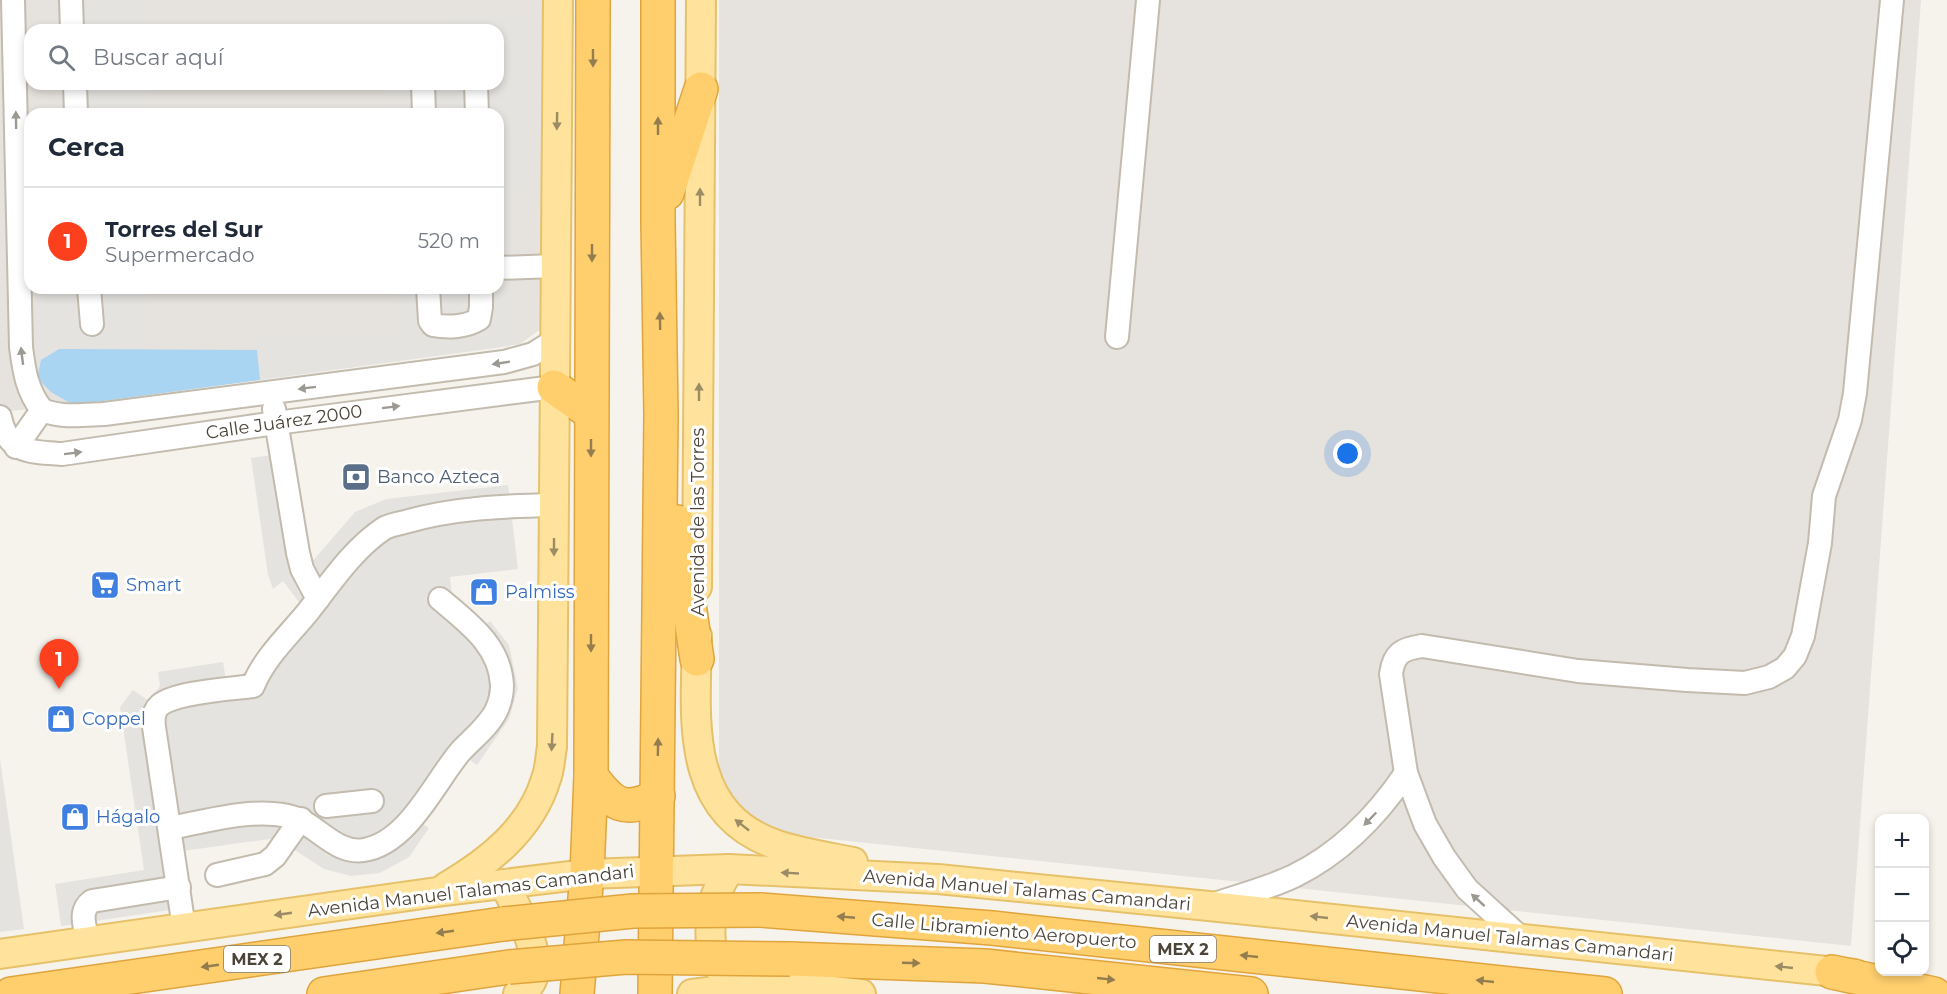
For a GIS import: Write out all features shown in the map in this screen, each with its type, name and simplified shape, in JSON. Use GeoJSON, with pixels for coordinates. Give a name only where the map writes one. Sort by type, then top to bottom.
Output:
{"type":"FeatureCollection","features":[{"type":"Feature","properties":{"kind":"highway"},"geometry":{"type":"LineString","coordinates":[[577,994],[587,874],[591,776],[593,0]]}},
{"type":"Feature","properties":{"kind":"highway","name":"Avenida de las Torres"},"geometry":{"type":"LineString","coordinates":[[655,994],[662,415],[658,220],[658,0]]}},
{"type":"Feature","properties":{"kind":"highway"},"geometry":{"type":"LineString","coordinates":[[658,220],[701,89]]}},
{"type":"Feature","properties":{"kind":"highway"},"geometry":{"type":"LineString","coordinates":[[554,387],[591,413]]}},
{"type":"Feature","properties":{"kind":"highway"},"geometry":{"type":"LineString","coordinates":[[662,415],[697,659]]}},
{"type":"Feature","properties":{"kind":"highway"},"geometry":{"type":"LineString","coordinates":[[591,776],[606,795],[621,804],[646,803],[658,796]]}},
{"type":"Feature","properties":{"kind":"highway","name":"Calle Libramiento Aeropuerto"},"geometry":{"type":"LineString","coordinates":[[11,994],[502,924],[633,911],[760,910],[992,928],[1605,994]]}},
{"type":"Feature","properties":{"kind":"highway","name":"MEX 2"},"geometry":{"type":"LineString","coordinates":[[324,994],[513,981],[626,957],[789,980]]}},
{"type":"Feature","properties":{"kind":"highway","name":"Calle Libramiento Aeropuerto"},"geometry":{"type":"LineString","coordinates":[[789,980],[985,966],[1251,994]]}},
{"type":"Feature","properties":{"kind":"highway"},"geometry":{"type":"LineString","coordinates":[[1832,972],[1935,994]]}},
{"type":"Feature","properties":{"kind":"main road"},"geometry":{"type":"LineString","coordinates":[[437,892],[484,863],[502,848],[522,826],[547,779],[552,747],[558,0]]}},
{"type":"Feature","properties":{"kind":"main road","name":"Avenida de las Torres"},"geometry":{"type":"LineString","coordinates":[[701,0],[697,659],[697,738],[701,766],[719,805],[740,825],[776,845],[938,879]]}},
{"type":"Feature","properties":{"kind":"main road"},"geometry":{"type":"LineString","coordinates":[[729,869],[716,895],[712,923],[713,956],[721,972],[748,987]]}},
{"type":"Feature","properties":{"kind":"main road","name":"Avenida Manuel Talamas Camandari"},"geometry":{"type":"LineString","coordinates":[[0,954],[437,892],[587,874],[729,869],[938,879],[1947,983]]}},
{"type":"Feature","properties":{"kind":"main road"},"geometry":{"type":"LineString","coordinates":[[504,884],[516,906],[534,955],[535,969],[529,986],[513,981]]}},
{"type":"Feature","properties":{"kind":"main road"},"geometry":{"type":"LineString","coordinates":[[692,994],[789,980],[861,994]]}},
{"type":"Feature","properties":{"kind":"street"},"geometry":{"type":"LineString","coordinates":[[0,417],[8,438],[16,447],[42,410],[29,389],[21,347],[13,0]]}},
{"type":"Feature","properties":{"kind":"street"},"geometry":{"type":"LineString","coordinates":[[71,0],[72,24]]}},
{"type":"Feature","properties":{"kind":"street"},"geometry":{"type":"LineString","coordinates":[[1117,337],[1149,0]]}},
{"type":"Feature","properties":{"kind":"street"},"geometry":{"type":"LineString","coordinates":[[1522,939],[1467,889],[1444,857],[1425,824],[1406,773],[1391,674],[1393,661],[1400,653],[1422,646],[1578,671],[1688,681],[1745,683],[1769,677],[1785,668],[1795,656],[1803,636],[1809,608],[1820,543],[1824,496],[1850,420],[1855,393],[1892,0]]}},
{"type":"Feature","properties":{"kind":"street"},"geometry":{"type":"LineString","coordinates":[[75,90],[76,108]]}},
{"type":"Feature","properties":{"kind":"street"},"geometry":{"type":"LineString","coordinates":[[423,90],[424,108]]}},
{"type":"Feature","properties":{"kind":"street"},"geometry":{"type":"LineString","coordinates":[[476,90],[477,108]]}},
{"type":"Feature","properties":{"kind":"street"},"geometry":{"type":"LineString","coordinates":[[504,268],[555,266]]}},
{"type":"Feature","properties":{"kind":"street"},"geometry":{"type":"LineString","coordinates":[[90,294],[92,324]]}},
{"type":"Feature","properties":{"kind":"street"},"geometry":{"type":"LineString","coordinates":[[428,294],[430,321],[433,325],[448,326],[473,323],[479,319],[481,294]]}},
{"type":"Feature","properties":{"kind":"street","name":"Calle Juárez 2000"},"geometry":{"type":"LineString","coordinates":[[42,410],[53,415],[104,414],[504,362],[533,354],[554,341]]}},
{"type":"Feature","properties":{"kind":"street","name":"Calle Juárez 2000"},"geometry":{"type":"LineString","coordinates":[[16,447],[32,452],[62,454],[117,448],[276,423],[554,387]]}},
{"type":"Feature","properties":{"kind":"street"},"geometry":{"type":"LineString","coordinates":[[271,393],[302,569],[318,598]]}},
{"type":"Feature","properties":{"kind":"street"},"geometry":{"type":"LineString","coordinates":[[184,928],[153,718],[160,705],[175,698],[253,686],[265,663],[339,572],[366,543],[386,528],[427,516],[451,512],[554,505]]}},
{"type":"Feature","properties":{"kind":"street"},"geometry":{"type":"LineString","coordinates":[[171,828],[270,813],[302,819],[332,843],[361,851],[378,847],[403,828],[460,753],[496,712],[500,703],[502,686],[496,657],[482,637],[440,599]]}},
{"type":"Feature","properties":{"kind":"street"},"geometry":{"type":"LineString","coordinates":[[1209,906],[1294,876],[1324,858],[1371,819],[1391,796],[1406,773]]}},
{"type":"Feature","properties":{"kind":"street"},"geometry":{"type":"LineString","coordinates":[[326,806],[372,801]]}},
{"type":"Feature","properties":{"kind":"street"},"geometry":{"type":"LineString","coordinates":[[217,875],[265,864],[275,856],[302,819]]}},
{"type":"Feature","properties":{"kind":"street"},"geometry":{"type":"LineString","coordinates":[[88,942],[83,911],[92,901],[179,888]]}},
{"type":"Feature","properties":{"kind":"shaded area"},"geometry":{"type":"Polygon","coordinates":[[[0,0],[544,0],[542,328],[520,344],[82,404],[0,412],[0,0]]]}},
{"type":"Feature","properties":{"kind":"shaded area"},"geometry":{"type":"Polygon","coordinates":[[[61,0],[149,0],[149,24],[62,24],[61,0]]]}},
{"type":"Feature","properties":{"kind":"shaded area"},"geometry":{"type":"Polygon","coordinates":[[[719,0],[1921,0],[1851,946],[791,835],[760,823],[740,807],[719,778],[719,0]]]}},
{"type":"Feature","properties":{"kind":"shaded area"},"geometry":{"type":"Polygon","coordinates":[[[526,12],[526,183],[520,200],[521,332],[510,346],[260,380],[255,335],[394,334],[393,294],[504,294],[504,108],[390,108],[390,90],[504,90],[504,24],[389,24],[526,12]]]}},
{"type":"Feature","properties":{"kind":"shaded area"},"geometry":{"type":"Polygon","coordinates":[[[62,90],[148,90],[148,108],[62,108],[62,90]]]}},
{"type":"Feature","properties":{"kind":"shaded area"},"geometry":{"type":"Polygon","coordinates":[[[32,294],[147,294],[145,350],[59,349],[37,378],[33,346],[32,294]]]}},
{"type":"Feature","properties":{"kind":"shaded area"},"geometry":{"type":"Polygon","coordinates":[[[295,452],[311,563],[355,512],[386,499],[508,485],[518,569],[450,577],[454,612],[479,630],[490,621],[509,645],[518,688],[509,719],[477,765],[463,755],[417,820],[429,828],[409,857],[380,873],[351,876],[324,869],[293,849],[291,836],[176,852],[184,908],[61,926],[55,884],[144,870],[120,707],[133,690],[149,701],[160,686],[158,672],[223,662],[226,680],[240,678],[299,602],[283,581],[273,589],[268,575],[251,458],[295,452]]]}},
{"type":"Feature","properties":{"kind":"shaded area"},"geometry":{"type":"Polygon","coordinates":[[[0,759],[24,929],[0,932],[0,759]]]}},
{"type":"Feature","properties":{"kind":"water"},"geometry":{"type":"Polygon","coordinates":[[[59,349],[257,350],[260,380],[73,405],[51,392],[37,378],[41,360],[59,349]]]}},
{"type":"Feature","properties":{"kind":"place","name":"Banco Azteca"},"geometry":{"type":"Point","coordinates":[356,477]}},
{"type":"Feature","properties":{"kind":"place","name":"Smart"},"geometry":{"type":"Point","coordinates":[105,585]}},
{"type":"Feature","properties":{"kind":"place","name":"Palmiss"},"geometry":{"type":"Point","coordinates":[484,592]}},
{"type":"Feature","properties":{"kind":"place","name":"Torres del Sur"},"geometry":{"type":"Point","coordinates":[59,689]}},
{"type":"Feature","properties":{"kind":"place","name":"Coppel"},"geometry":{"type":"Point","coordinates":[61,719]}},
{"type":"Feature","properties":{"kind":"place","name":"Hágalo"},"geometry":{"type":"Point","coordinates":[75,817]}}]}
